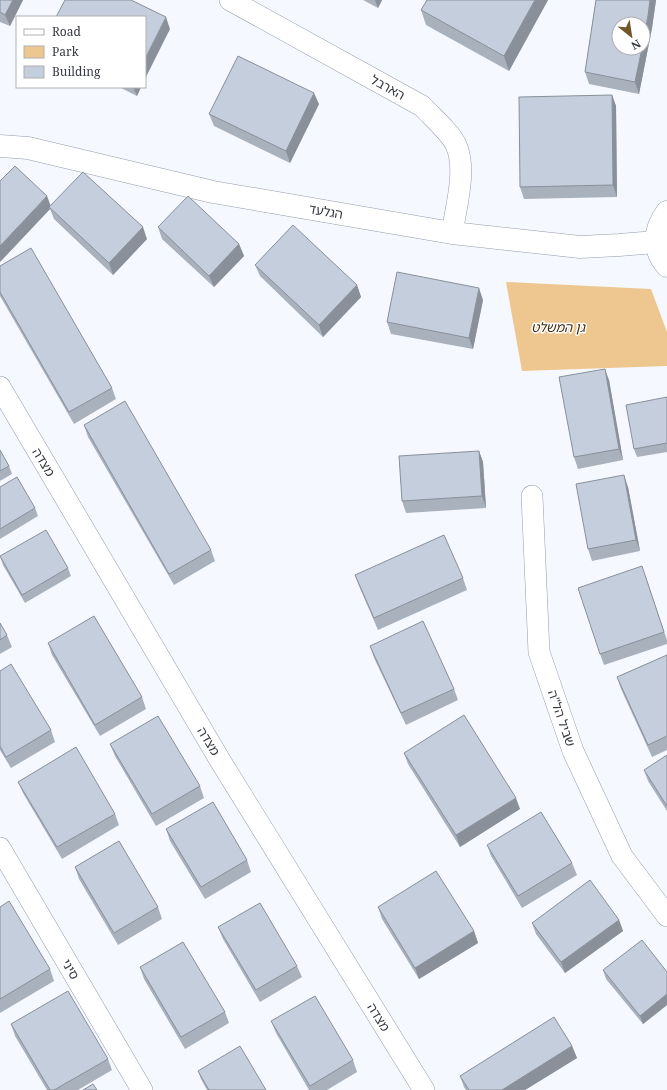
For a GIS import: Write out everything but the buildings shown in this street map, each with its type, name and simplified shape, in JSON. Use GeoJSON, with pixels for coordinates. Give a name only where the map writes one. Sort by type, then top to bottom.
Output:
{"type":"FeatureCollection","features":[{"type":"Feature","properties":{"kind":"street","name":"הארבל"},"geometry":{"type":"LineString","coordinates":[[230,0],[422,106],[445,130],[456,144],[462,168],[452,233]]}},
{"type":"Feature","properties":{"kind":"street","name":"הגלעד"},"geometry":{"type":"LineString","coordinates":[[0,146],[28,148],[213,192],[452,233],[580,247],[619,246],[656,242]]}},
{"type":"Feature","properties":{"kind":"street"},"geometry":{"type":"LineString","coordinates":[[667,212],[660,222],[656,235],[659,255],[667,266]]}},
{"type":"Feature","properties":{"kind":"street","name":"מצדה"},"geometry":{"type":"LineString","coordinates":[[0,388],[221,762],[424,1090]]}},
{"type":"Feature","properties":{"kind":"street","name":"שביל הל\"ה"},"geometry":{"type":"LineString","coordinates":[[532,496],[539,652],[572,751],[622,856],[667,916]]}},
{"type":"Feature","properties":{"kind":"street","name":"סיני"},"geometry":{"type":"LineString","coordinates":[[0,848],[142,1090]]}},
{"type":"Feature","properties":{"kind":"green space","name":"גן המשלט"},"geometry":{"type":"Polygon","coordinates":[[[506,282],[651,289],[667,332],[667,366],[522,371],[506,282]]]}}]}
